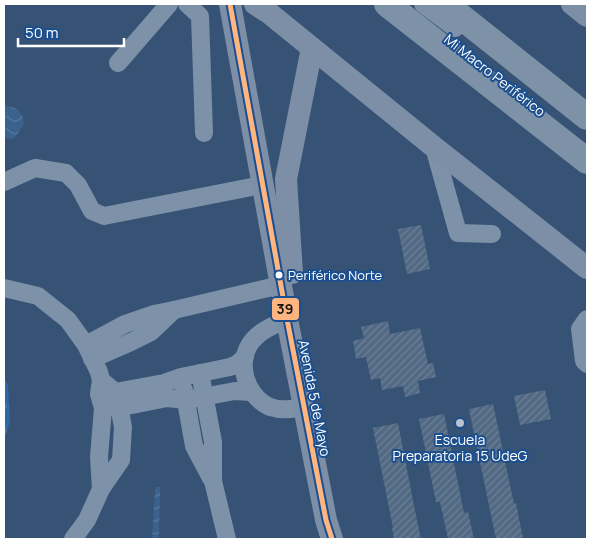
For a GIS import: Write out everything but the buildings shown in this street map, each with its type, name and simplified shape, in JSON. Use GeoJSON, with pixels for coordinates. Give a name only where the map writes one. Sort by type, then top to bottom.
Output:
{"type":"FeatureCollection","features":[{"type":"Feature","properties":{"kind":"highway"},"geometry":{"type":"LineString","coordinates":[[387,4],[587,161]]}},
{"type":"Feature","properties":{"kind":"highway"},"geometry":{"type":"LineString","coordinates":[[446,4],[587,117]]}},
{"type":"Feature","properties":{"kind":"main road","name":"Avenida 5 de Mayo"},"geometry":{"type":"LineString","coordinates":[[230,4],[287,319],[326,520],[332,539]]}},
{"type":"Feature","properties":{"kind":"main road"},"geometry":{"type":"LineString","coordinates":[[255,4],[269,13],[587,268]]}},
{"type":"Feature","properties":{"kind":"main road"},"geometry":{"type":"LineString","coordinates":[[572,4],[587,16]]}},
{"type":"Feature","properties":{"kind":"main road","name":"Avenida 5 de Mayo"},"geometry":{"type":"LineString","coordinates":[[312,48],[286,179],[292,275],[343,539]]}},
{"type":"Feature","properties":{"kind":"street"},"geometry":{"type":"LineString","coordinates":[[118,63],[169,4]]}},
{"type":"Feature","properties":{"kind":"street"},"geometry":{"type":"LineString","coordinates":[[187,4],[200,16],[204,133]]}},
{"type":"Feature","properties":{"kind":"street","name":"Mi Macro Periférico"},"geometry":{"type":"LineString","coordinates":[[404,4],[587,147]]}},
{"type":"Feature","properties":{"kind":"street","name":"Mi Macro Periférico"},"geometry":{"type":"LineString","coordinates":[[424,4],[587,131]]}},
{"type":"Feature","properties":{"kind":"street"},"geometry":{"type":"LineString","coordinates":[[434,147],[458,233],[492,234]]}},
{"type":"Feature","properties":{"kind":"street"},"geometry":{"type":"LineString","coordinates":[[4,182],[35,168],[66,173],[78,185],[92,211],[104,216],[262,185]]}},
{"type":"Feature","properties":{"kind":"street"},"geometry":{"type":"LineString","coordinates":[[89,352],[125,324],[154,314],[281,285]]}},
{"type":"Feature","properties":{"kind":"street"},"geometry":{"type":"LineString","coordinates":[[4,288],[38,296],[68,320],[89,352],[99,372],[107,396],[123,427],[121,460],[101,489],[86,520],[73,539]]}},
{"type":"Feature","properties":{"kind":"street"},"geometry":{"type":"LineString","coordinates":[[107,396],[164,383],[181,377],[230,367],[237,364],[244,357],[256,336],[287,319]]}},
{"type":"Feature","properties":{"kind":"street"},"geometry":{"type":"LineString","coordinates":[[585,327],[584,361],[587,364]]}},
{"type":"Feature","properties":{"kind":"street"},"geometry":{"type":"LineString","coordinates":[[244,357],[246,382],[260,401],[271,407],[286,410],[305,407]]}},
{"type":"Feature","properties":{"kind":"street"},"geometry":{"type":"LineString","coordinates":[[200,373],[213,442],[213,481],[227,539]]}},
{"type":"Feature","properties":{"kind":"street"},"geometry":{"type":"LineString","coordinates":[[181,377],[194,446],[213,481]]}},
{"type":"Feature","properties":{"kind":"street"},"geometry":{"type":"LineString","coordinates":[[107,396],[186,400],[235,392],[252,392]]}},
{"type":"Feature","properties":{"kind":"green space"},"geometry":{"type":"Polygon","coordinates":[[[4,380],[8,385],[10,422],[4,439],[4,380]]]}},
{"type":"Feature","properties":{"kind":"water"},"geometry":{"type":"Polygon","coordinates":[[[4,105],[17,109],[23,117],[24,124],[14,139],[4,138],[4,105]]]}},
{"type":"Feature","properties":{"kind":"water"},"geometry":{"type":"Polygon","coordinates":[[[156,487],[160,487],[159,539],[152,539],[155,490],[156,487]]]}},
{"type":"Feature","properties":{"kind":"transit line","name":"39"},"geometry":{"type":"LineString","coordinates":[[230,4],[287,319],[326,520],[332,539]]}},
{"type":"Feature","properties":{"kind":"place","name":"Periférico Norte"},"geometry":{"type":"Point","coordinates":[279,275]}},
{"type":"Feature","properties":{"kind":"place","name":"Escuela Preparatoria 15 UdeG"},"geometry":{"type":"Point","coordinates":[460,423]}}]}
